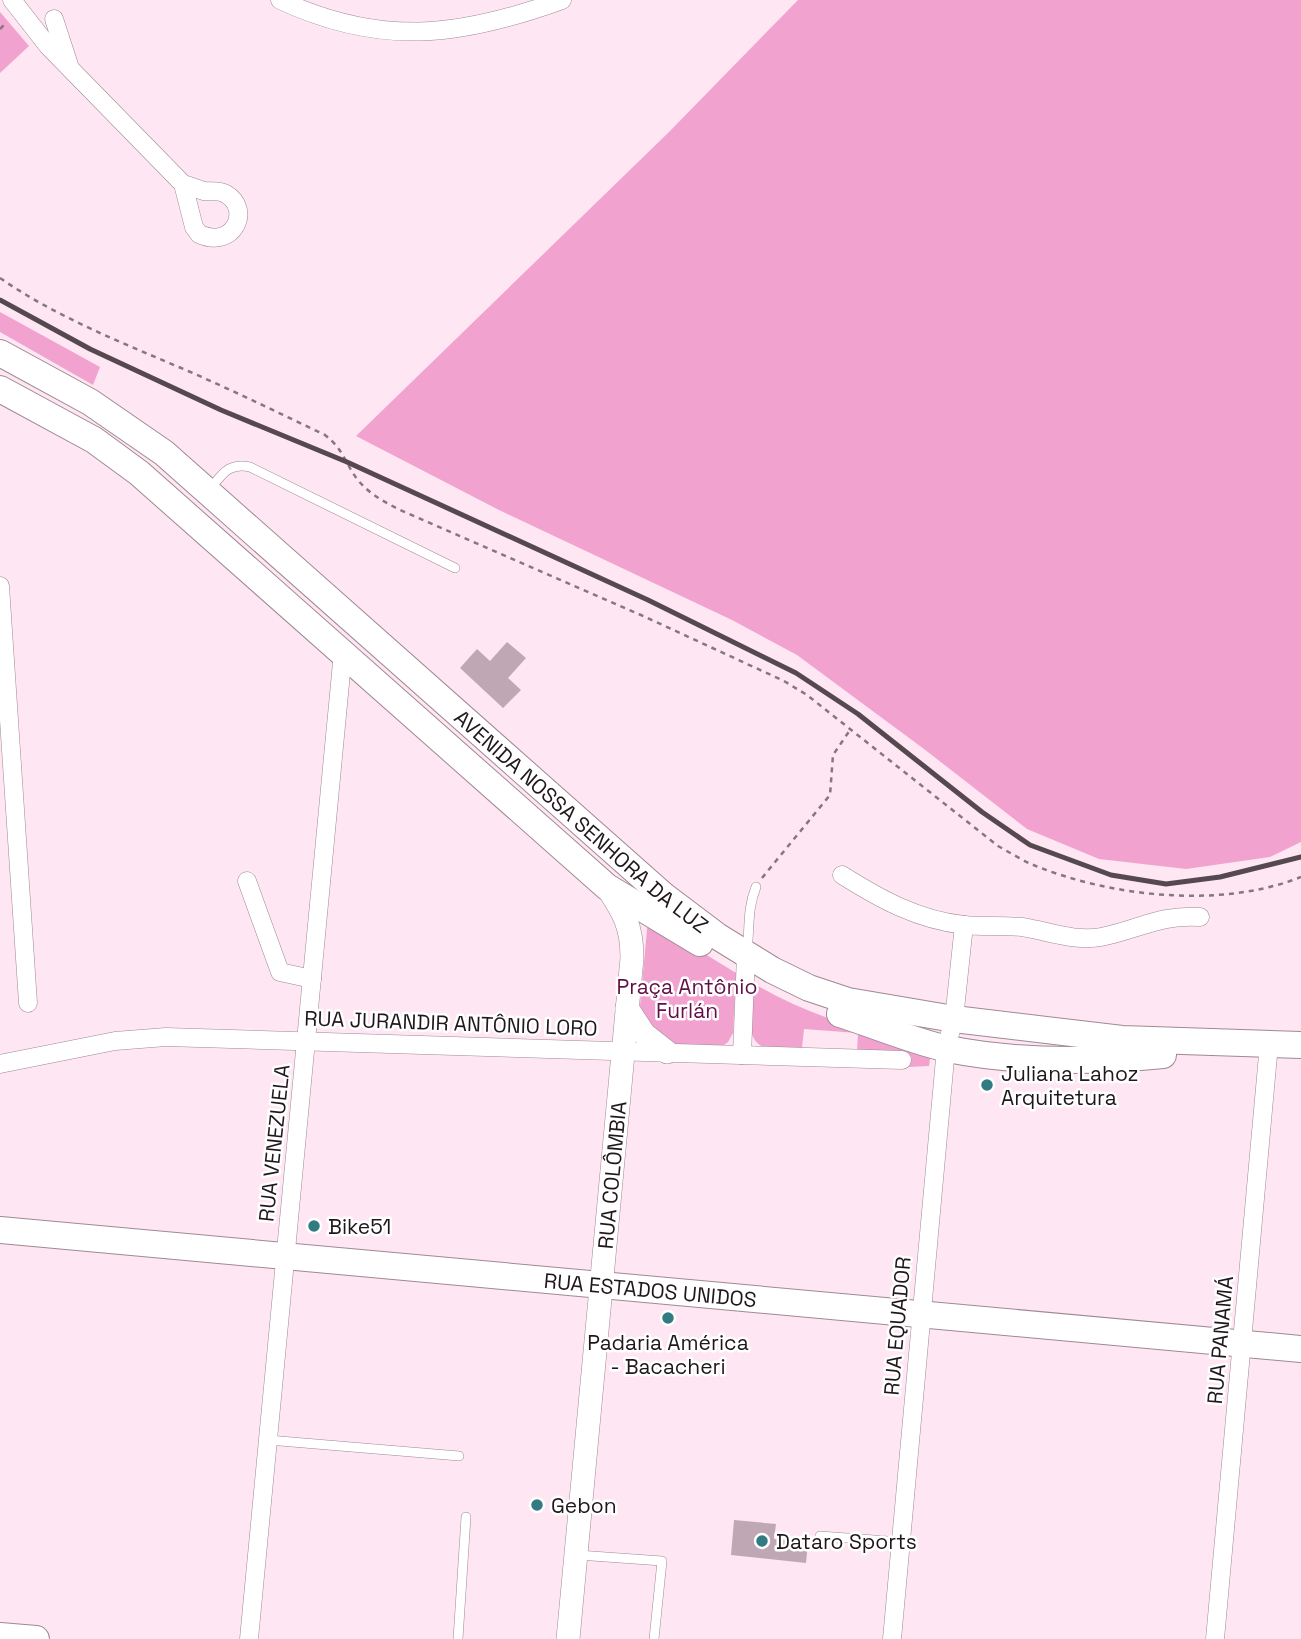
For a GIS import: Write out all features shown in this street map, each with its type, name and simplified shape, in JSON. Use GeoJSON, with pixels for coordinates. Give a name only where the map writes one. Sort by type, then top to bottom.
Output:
{"type":"FeatureCollection","features":[{"type":"Feature","properties":{"kind":"main road","name":"AVENIDA NOSSA SENHORA DA LUZ"},"geometry":{"type":"LineString","coordinates":[[0,353],[120,420],[164,453],[769,986],[809,1004],[946,1048],[1012,1057],[1065,1060],[1143,1057],[1269,1044]]}},
{"type":"Feature","properties":{"kind":"main road","name":"AVENIDA NOSSA SENHORA DA LUZ"},"geometry":{"type":"LineString","coordinates":[[0,389],[66,424],[118,457],[343,652],[607,887],[746,964],[839,998],[866,1005],[954,1018],[1134,1040],[1301,1045]]}},
{"type":"Feature","properties":{"kind":"main road","name":"RUA ESTADOS UNIDOS"},"geometry":{"type":"LineString","coordinates":[[0,1230],[1301,1349]]}},
{"type":"Feature","properties":{"kind":"main road"},"geometry":{"type":"LineString","coordinates":[[0,1636],[36,1639]]}},
{"type":"Feature","properties":{"kind":"street"},"geometry":{"type":"LineString","coordinates":[[12,0],[48,46],[183,184]]}},
{"type":"Feature","properties":{"kind":"street"},"geometry":{"type":"LineString","coordinates":[[48,46],[57,0]]}},
{"type":"Feature","properties":{"kind":"street"},"geometry":{"type":"LineString","coordinates":[[280,0],[318,16],[348,24],[381,31],[415,33],[456,30],[493,23],[562,0]]}},
{"type":"Feature","properties":{"kind":"street"},"geometry":{"type":"LineString","coordinates":[[54,19],[70,68]]}},
{"type":"Feature","properties":{"kind":"street"},"geometry":{"type":"LineString","coordinates":[[0,586],[29,1003]]}},
{"type":"Feature","properties":{"kind":"street","name":"RUA VENEZUELA"},"geometry":{"type":"LineString","coordinates":[[249,1639],[343,652]]}},
{"type":"Feature","properties":{"kind":"street"},"geometry":{"type":"LineString","coordinates":[[842,875],[894,906],[920,916],[964,925],[1024,928],[1087,939],[1175,916],[1200,917]]}},
{"type":"Feature","properties":{"kind":"street"},"geometry":{"type":"LineString","coordinates":[[247,881],[280,972],[312,979]]}},
{"type":"Feature","properties":{"kind":"street","name":"RUA COLÔMBIA"},"geometry":{"type":"LineString","coordinates":[[568,1639],[632,958],[630,928],[624,912],[607,887]]}},
{"type":"Feature","properties":{"kind":"street","name":"RUA EQUADOR"},"geometry":{"type":"LineString","coordinates":[[892,1639],[946,1048],[954,1018],[964,925]]}},
{"type":"Feature","properties":{"kind":"street"},"geometry":{"type":"LineString","coordinates":[[742,1055],[746,964]]}},
{"type":"Feature","properties":{"kind":"street"},"geometry":{"type":"LineString","coordinates":[[627,1008],[644,1034],[667,1052]]}},
{"type":"Feature","properties":{"kind":"street","name":"RUA JURANDIR ANTÔNIO LORO"},"geometry":{"type":"LineString","coordinates":[[0,1064],[141,1038],[902,1060]]}},
{"type":"Feature","properties":{"kind":"street","name":"RUA PANAMÁ"},"geometry":{"type":"LineString","coordinates":[[1215,1639],[1269,1044]]}},
{"type":"Feature","properties":{"kind":"lane"},"geometry":{"type":"LineString","coordinates":[[208,492],[229,468],[238,464],[250,467],[455,568]]}},
{"type":"Feature","properties":{"kind":"lane"},"geometry":{"type":"LineString","coordinates":[[746,964],[749,935],[747,919],[756,887]]}},
{"type":"Feature","properties":{"kind":"lane"},"geometry":{"type":"LineString","coordinates":[[268,1440],[458,1456]]}},
{"type":"Feature","properties":{"kind":"lane"},"geometry":{"type":"LineString","coordinates":[[458,1639],[466,1517]]}},
{"type":"Feature","properties":{"kind":"lane"},"geometry":{"type":"LineString","coordinates":[[820,1535],[901,1542]]}},
{"type":"Feature","properties":{"kind":"lane"},"geometry":{"type":"LineString","coordinates":[[576,1555],[662,1561],[654,1639]]}},
{"type":"Feature","properties":{"kind":"path"},"geometry":{"type":"LineString","coordinates":[[0,29],[4,25]]}},
{"type":"Feature","properties":{"kind":"path"},"geometry":{"type":"LineString","coordinates":[[0,278],[29,298],[70,320],[325,435],[338,445],[358,480],[374,495],[398,509],[784,681],[998,846],[1030,864],[1077,880],[1116,889],[1172,894],[1225,895],[1281,885],[1301,877]]}},
{"type":"Feature","properties":{"kind":"path"},"geometry":{"type":"LineString","coordinates":[[756,887],[769,867],[830,795],[833,755],[850,730]]}},
{"type":"Feature","properties":{"kind":"green space"},"geometry":{"type":"Polygon","coordinates":[[[798,0],[1301,0],[1301,842],[1270,857],[1186,869],[1099,859],[1027,829],[797,655],[732,620],[499,510],[356,436],[669,132],[798,0]]]}},
{"type":"Feature","properties":{"kind":"green space"},"geometry":{"type":"Polygon","coordinates":[[[0,12],[29,46],[0,73],[0,12]]]}},
{"type":"Feature","properties":{"kind":"green space"},"geometry":{"type":"Polygon","coordinates":[[[0,312],[100,367],[93,385],[0,332],[0,312]]]}},
{"type":"Feature","properties":{"kind":"green space","name":"Praça Antônio Furlán"},"geometry":{"type":"Polygon","coordinates":[[[648,919],[736,973],[733,1033],[728,1042],[720,1048],[679,1046],[668,1042],[645,1020],[640,1006],[648,919]]]}},
{"type":"Feature","properties":{"kind":"green space"},"geometry":{"type":"Polygon","coordinates":[[[753,983],[817,1014],[931,1052],[929,1066],[908,1067],[908,1053],[857,1052],[858,1033],[804,1029],[802,1048],[772,1049],[760,1045],[751,1031],[753,983]]]}},
{"type":"Feature","properties":{"kind":"building"},"geometry":{"type":"Polygon","coordinates":[[[507,642],[526,658],[508,678],[521,690],[503,708],[460,668],[477,649],[490,661],[507,642]]]}},
{"type":"Feature","properties":{"kind":"building","name":"Dataro Sports"},"geometry":{"type":"Polygon","coordinates":[[[734,1520],[776,1524],[774,1539],[808,1542],[806,1563],[731,1555],[734,1520]]]}},
{"type":"Feature","properties":{"kind":"railway"},"geometry":{"type":"LineString","coordinates":[[0,300],[90,349],[221,410],[347,462],[648,600],[796,673],[858,714],[982,812],[1030,845],[1111,875],[1166,884],[1220,877],[1301,857]]}},
{"type":"Feature","properties":{"kind":"place","name":"Juliana Lahoz Arquitetura"},"geometry":{"type":"Point","coordinates":[987,1085]}},
{"type":"Feature","properties":{"kind":"place","name":"Bike51"},"geometry":{"type":"Point","coordinates":[314,1226]}},
{"type":"Feature","properties":{"kind":"place","name":"Padaria América - Bacacheri"},"geometry":{"type":"Point","coordinates":[668,1318]}},
{"type":"Feature","properties":{"kind":"place","name":"Gebon"},"geometry":{"type":"Point","coordinates":[537,1505]}},
{"type":"Feature","properties":{"kind":"place","name":"Dataro Sports"},"geometry":{"type":"Point","coordinates":[762,1541]}}]}
